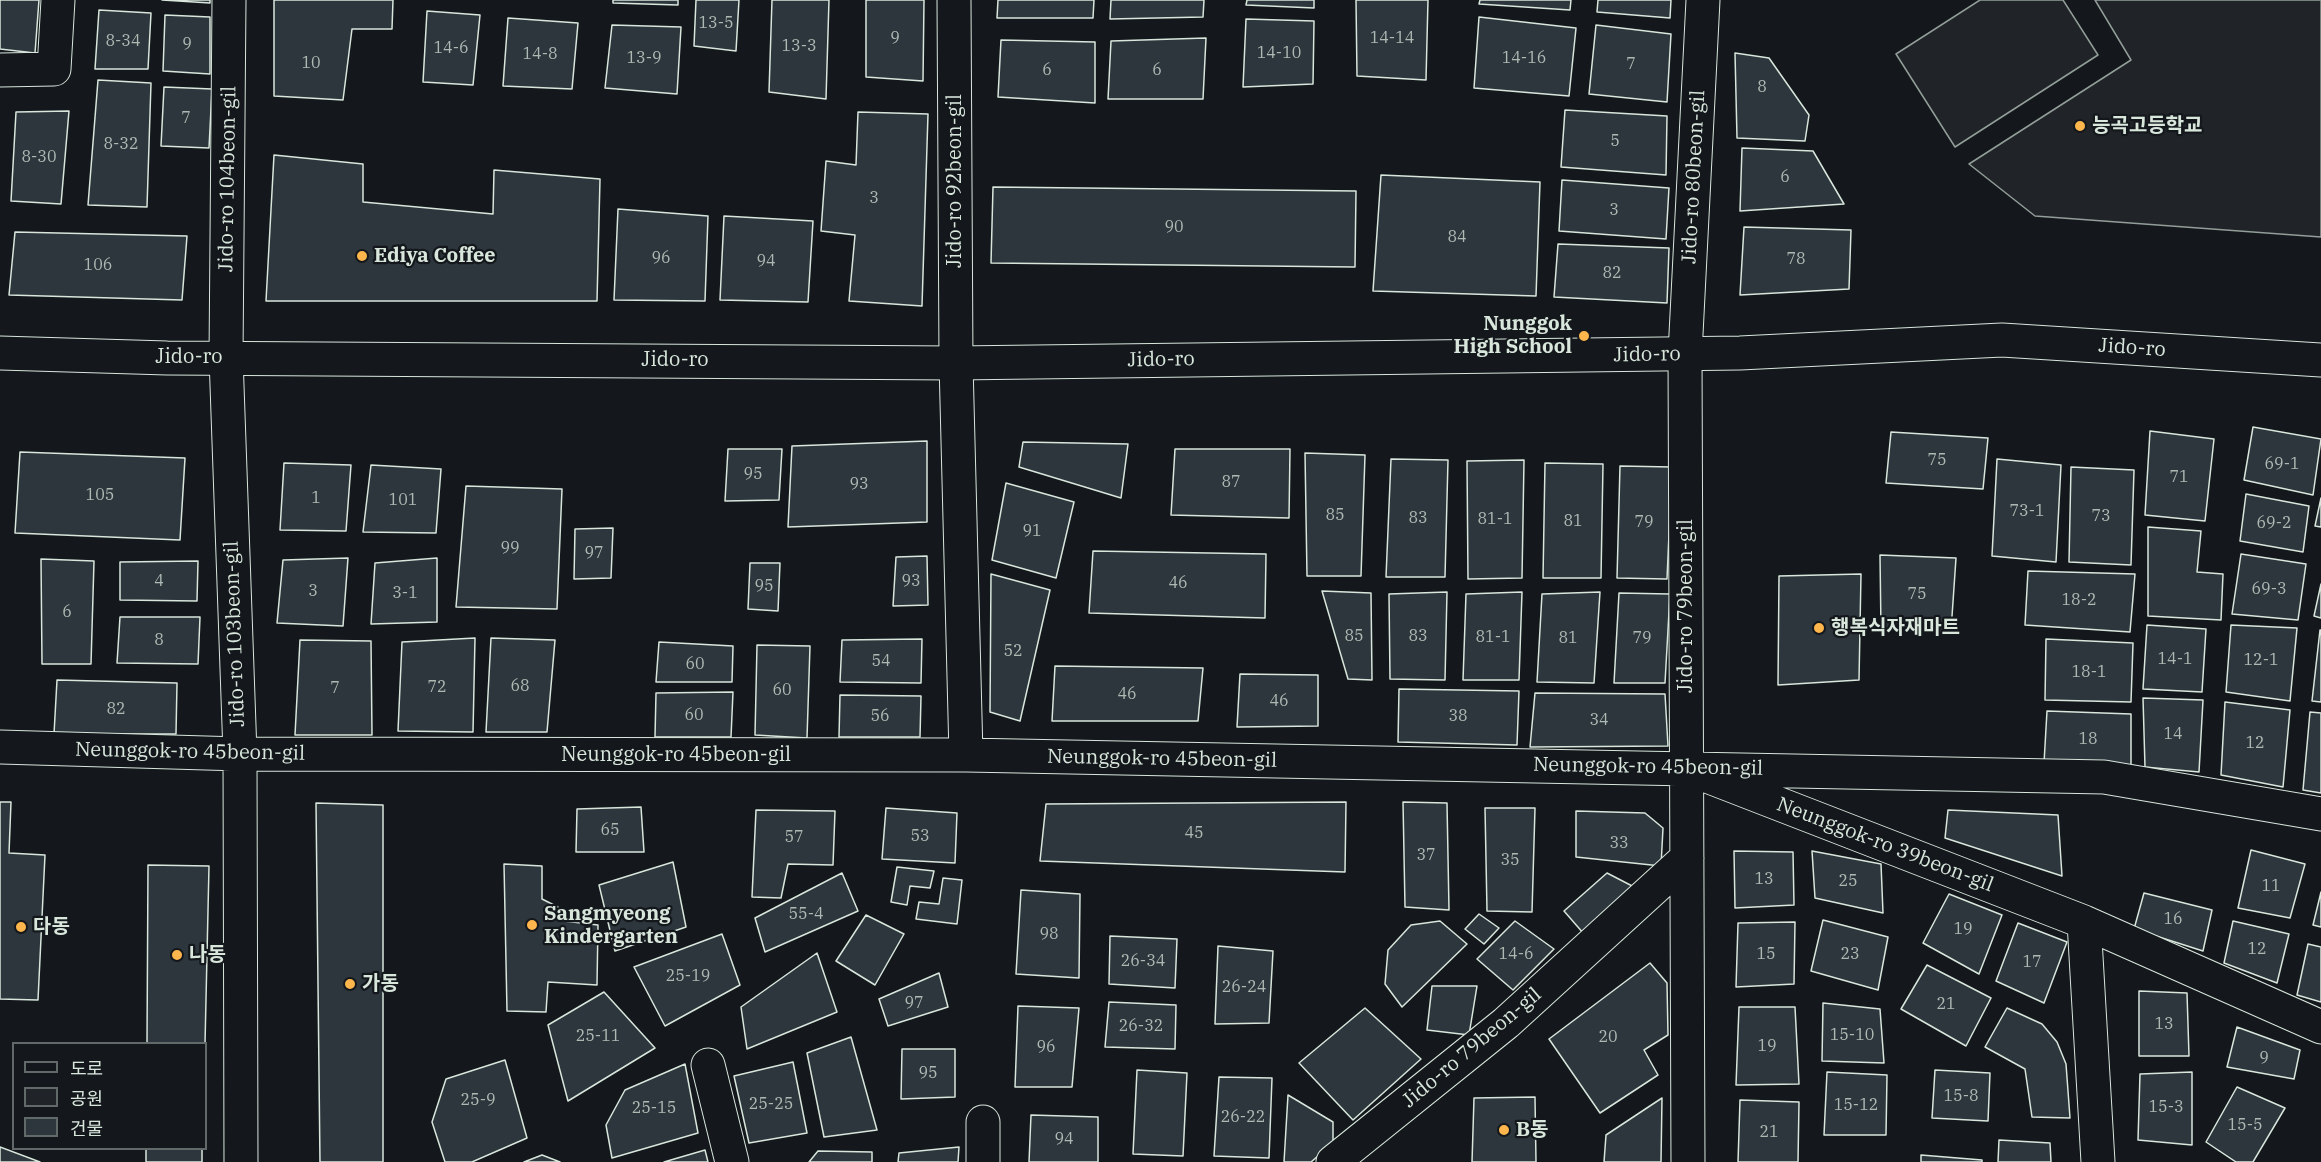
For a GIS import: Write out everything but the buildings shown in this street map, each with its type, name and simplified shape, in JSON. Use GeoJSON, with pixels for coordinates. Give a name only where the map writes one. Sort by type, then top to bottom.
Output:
{"type":"FeatureCollection","features":[{"type":"Feature","properties":{"kind":"street"},"geometry":{"type":"LineString","coordinates":[[0,70],[54,69],[58,0]]}},
{"type":"Feature","properties":{"kind":"street","name":"Jido-ro 104beon-gil"},"geometry":{"type":"LineString","coordinates":[[226,357],[229,0]]}},
{"type":"Feature","properties":{"kind":"street","name":"Jido-ro 92beon-gil"},"geometry":{"type":"LineString","coordinates":[[954,0],[956,363],[966,755]]}},
{"type":"Feature","properties":{"kind":"street","name":"Jido-ro 80beon-gil"},"geometry":{"type":"LineString","coordinates":[[1685,354],[1703,0]]}},
{"type":"Feature","properties":{"kind":"street","name":"Jido-ro"},"geometry":{"type":"LineString","coordinates":[[0,353],[956,363],[1685,354],[2002,340],[2321,360]]}},
{"type":"Feature","properties":{"kind":"street","name":"Jido-ro 79beon-gil"},"geometry":{"type":"LineString","coordinates":[[1685,354],[1688,1162]]}},
{"type":"Feature","properties":{"kind":"street","name":"Jido-ro 103beon-gil"},"geometry":{"type":"LineString","coordinates":[[226,357],[240,754],[241,1162]]}},
{"type":"Feature","properties":{"kind":"street","name":"Neunggok-ro 45beon-gil"},"geometry":{"type":"LineString","coordinates":[[0,747],[240,754],[966,755],[2104,777],[2321,814]]}},
{"type":"Feature","properties":{"kind":"street","name":"Neunggok-ro 39beon-gil"},"geometry":{"type":"LineString","coordinates":[[1686,768],[2084,921],[2321,1027]]}},
{"type":"Feature","properties":{"kind":"street","name":"Jido-ro 79beon-gil"},"geometry":{"type":"LineString","coordinates":[[1333,1162],[1506,1023],[1687,858]]}},
{"type":"Feature","properties":{"kind":"street"},"geometry":{"type":"LineString","coordinates":[[2084,921],[2098,1162]]}},
{"type":"Feature","properties":{"kind":"street"},"geometry":{"type":"LineString","coordinates":[[708,1065],[732,1162]]}},
{"type":"Feature","properties":{"kind":"street"},"geometry":{"type":"LineString","coordinates":[[983,1122],[983,1162]]}},
{"type":"Feature","properties":{"kind":"green space"},"geometry":{"type":"Polygon","coordinates":[[[1980,0],[2063,0],[2098,55],[1955,147],[1896,54],[1980,0]]]}},
{"type":"Feature","properties":{"kind":"green space"},"geometry":{"type":"Polygon","coordinates":[[[2095,0],[2321,0],[2321,237],[2035,216],[1969,164],[2131,60],[2095,0]]]}},
{"type":"Feature","properties":{"kind":"place","name":"능곡고등학교"},"geometry":{"type":"Point","coordinates":[2080,126]}},
{"type":"Feature","properties":{"kind":"place","name":"Ediya Coffee"},"geometry":{"type":"Point","coordinates":[362,256]}},
{"type":"Feature","properties":{"kind":"place","name":"Nunggok High School"},"geometry":{"type":"Point","coordinates":[1584,336]}},
{"type":"Feature","properties":{"kind":"place","name":"행복식자재마트"},"geometry":{"type":"Point","coordinates":[1819,628]}},
{"type":"Feature","properties":{"kind":"place","name":"Sangmyeong Kindergarten"},"geometry":{"type":"Point","coordinates":[532,925]}},
{"type":"Feature","properties":{"kind":"place","name":"다동"},"geometry":{"type":"Point","coordinates":[21,927]}},
{"type":"Feature","properties":{"kind":"place","name":"나동"},"geometry":{"type":"Point","coordinates":[177,955]}},
{"type":"Feature","properties":{"kind":"place","name":"가동"},"geometry":{"type":"Point","coordinates":[350,984]}},
{"type":"Feature","properties":{"kind":"place","name":"B동"},"geometry":{"type":"Point","coordinates":[1504,1130]}}]}
